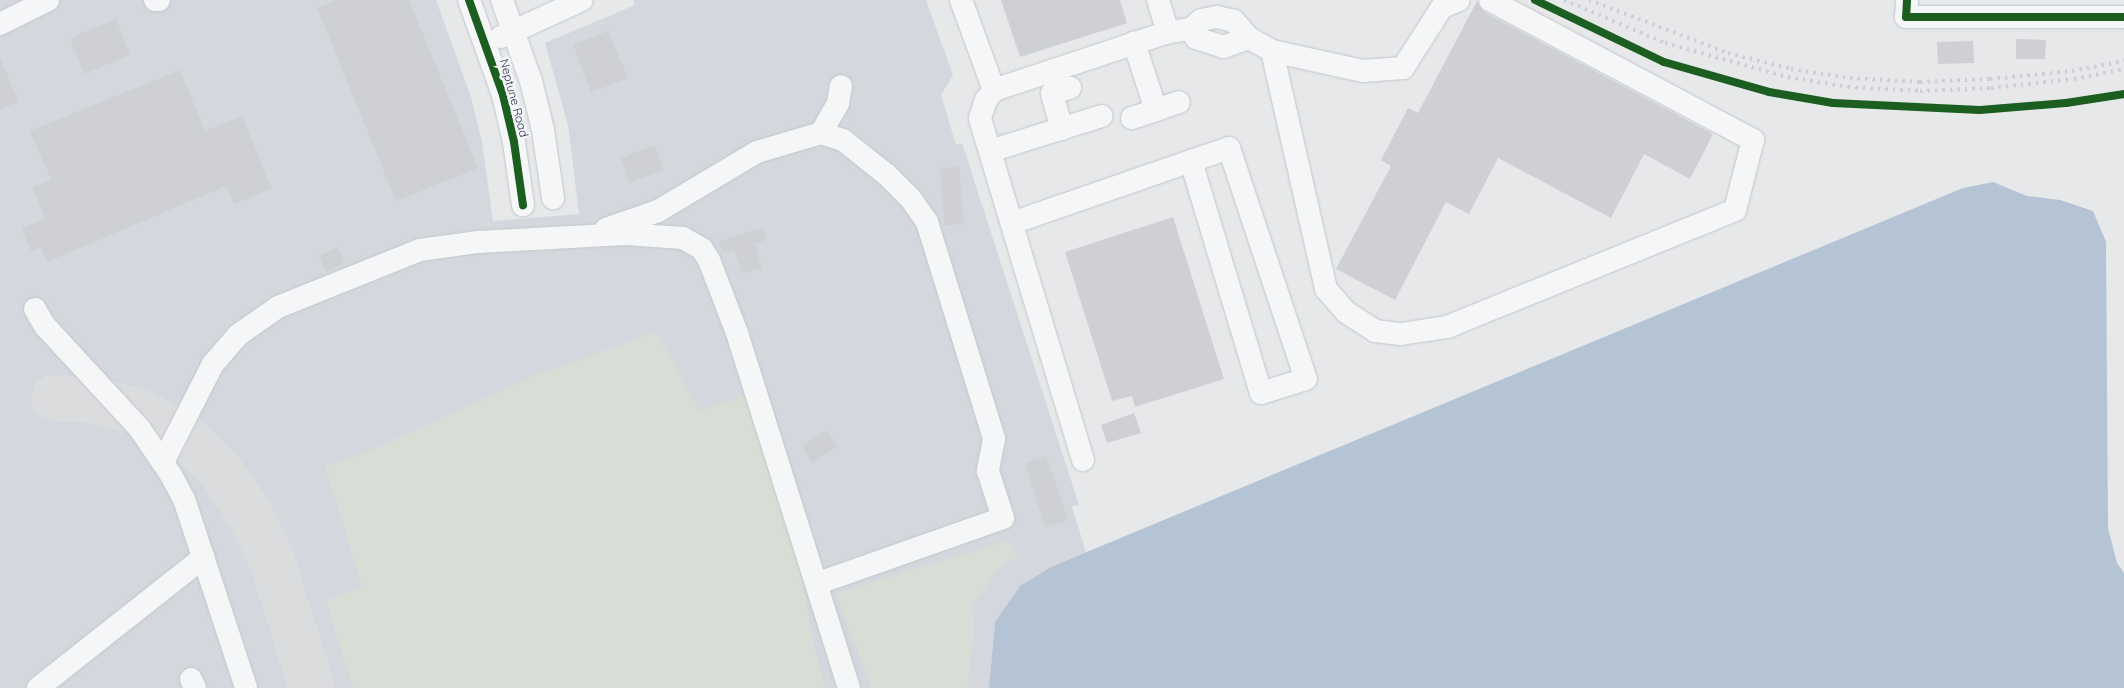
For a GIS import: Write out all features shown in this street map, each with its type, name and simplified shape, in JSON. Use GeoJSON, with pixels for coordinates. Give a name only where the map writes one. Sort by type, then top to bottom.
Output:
{"type":"FeatureCollection","features":[{"type":"Feature","properties":{"kind":"street"},"geometry":{"type":"LineString","coordinates":[[0,24],[48,0]]}},
{"type":"Feature","properties":{"kind":"street","name":"Neptune Road"},"geometry":{"type":"LineString","coordinates":[[469,0],[486,43],[503,95],[522,196],[552,189],[533,89],[515,31],[502,0]]}},
{"type":"Feature","properties":{"kind":"street"},"geometry":{"type":"LineString","coordinates":[[486,43],[582,0]]}},
{"type":"Feature","properties":{"kind":"street"},"geometry":{"type":"LineString","coordinates":[[961,0],[994,90]]}},
{"type":"Feature","properties":{"kind":"street"},"geometry":{"type":"LineString","coordinates":[[1158,0],[1168,32]]}},
{"type":"Feature","properties":{"kind":"street"},"geometry":{"type":"LineString","coordinates":[[1083,460],[980,118],[986,100],[994,90],[1168,32],[1191,29],[1196,38],[1223,46],[1249,38],[1272,51],[1363,71],[1403,68],[1442,7],[1459,0]]}},
{"type":"Feature","properties":{"kind":"street"},"geometry":{"type":"LineString","coordinates":[[1272,51],[1326,289],[1346,312],[1375,331],[1401,334],[1447,326],[1735,210],[1753,140],[1490,0]]}},
{"type":"Feature","properties":{"kind":"street"},"geometry":{"type":"LineString","coordinates":[[1907,8],[2124,17]]}},
{"type":"Feature","properties":{"kind":"street"},"geometry":{"type":"LineString","coordinates":[[1134,43],[1156,110]]}},
{"type":"Feature","properties":{"kind":"street"},"geometry":{"type":"LineString","coordinates":[[821,133],[838,103],[841,86]]}},
{"type":"Feature","properties":{"kind":"street"},"geometry":{"type":"LineString","coordinates":[[1062,129],[1052,93],[1070,88]]}},
{"type":"Feature","properties":{"kind":"street"},"geometry":{"type":"LineString","coordinates":[[1132,118],[1179,102]]}},
{"type":"Feature","properties":{"kind":"street"},"geometry":{"type":"LineString","coordinates":[[990,151],[1102,116]]}},
{"type":"Feature","properties":{"kind":"street"},"geometry":{"type":"LineString","coordinates":[[584,238],[658,211],[757,152],[821,133],[843,140],[887,175],[911,199],[927,222],[994,439],[988,472],[1003,518],[816,584]]}},
{"type":"Feature","properties":{"kind":"street"},"geometry":{"type":"LineString","coordinates":[[1012,223],[1229,148],[1306,379],[1261,393],[1191,162]]}},
{"type":"Feature","properties":{"kind":"street"},"geometry":{"type":"LineString","coordinates":[[163,462],[214,364],[238,335],[278,308],[420,250],[478,242],[584,238],[626,234],[683,238],[702,249],[710,260],[737,333],[849,688]]}},
{"type":"Feature","properties":{"kind":"street"},"geometry":{"type":"LineString","coordinates":[[35,309],[45,326],[140,429],[163,462],[184,499],[246,688]]}},
{"type":"Feature","properties":{"kind":"street"},"geometry":{"type":"LineString","coordinates":[[38,688],[204,557]]}},
{"type":"Feature","properties":{"kind":"shaded area"},"geometry":{"type":"Polygon","coordinates":[[[0,0],[436,0],[471,97],[482,142],[493,221],[579,214],[568,125],[545,43],[635,5],[633,0],[926,0],[953,75],[941,95],[956,145],[962,143],[1079,505],[1072,507],[1086,552],[1053,566],[995,622],[989,688],[0,688],[0,0]]]}},
{"type":"Feature","properties":{"kind":"shaded area"},"geometry":{"type":"Polygon","coordinates":[[[657,332],[699,411],[748,394],[799,561],[815,652],[826,688],[353,688],[326,601],[362,586],[325,466],[365,453],[535,375],[657,332]]]}},
{"type":"Feature","properties":{"kind":"shaded area"},"geometry":{"type":"Polygon","coordinates":[[[1009,540],[1017,557],[995,571],[984,591],[972,605],[974,633],[967,688],[871,688],[836,593],[1009,540]]]}},
{"type":"Feature","properties":{"kind":"water"},"geometry":{"type":"Polygon","coordinates":[[[1993,182],[2027,196],[2060,200],[2093,211],[2106,242],[2108,528],[2117,563],[2124,573],[2124,688],[989,688],[995,622],[1020,586],[1053,566],[1963,188],[1993,182]]]}},
{"type":"Feature","properties":{"kind":"building"},"geometry":{"type":"Polygon","coordinates":[[[337,0],[409,0],[478,168],[396,201],[317,8],[337,0]]]}},
{"type":"Feature","properties":{"kind":"building"},"geometry":{"type":"Polygon","coordinates":[[[1001,0],[1120,0],[1127,23],[1020,57],[1001,0]]]}},
{"type":"Feature","properties":{"kind":"building"},"geometry":{"type":"Polygon","coordinates":[[[1477,1],[1484,12],[1713,134],[1690,179],[1644,154],[1611,218],[1498,158],[1469,214],[1446,202],[1395,300],[1336,269],[1391,166],[1381,160],[1408,108],[1418,113],[1477,1]]]}},
{"type":"Feature","properties":{"kind":"building"},"geometry":{"type":"Polygon","coordinates":[[[116,19],[130,55],[84,74],[70,38],[116,19]]]}},
{"type":"Feature","properties":{"kind":"building"},"geometry":{"type":"Polygon","coordinates":[[[608,31],[628,78],[591,92],[573,45],[608,31]]]}},
{"type":"Feature","properties":{"kind":"building"},"geometry":{"type":"Polygon","coordinates":[[[2016,39],[2046,40],[2045,59],[2016,59],[2016,39]]]}},
{"type":"Feature","properties":{"kind":"building"},"geometry":{"type":"Polygon","coordinates":[[[1973,41],[1974,63],[1938,64],[1937,42],[1973,41]]]}},
{"type":"Feature","properties":{"kind":"building"},"geometry":{"type":"Polygon","coordinates":[[[0,58],[19,102],[0,109],[0,58]]]}},
{"type":"Feature","properties":{"kind":"building"},"geometry":{"type":"Polygon","coordinates":[[[180,70],[205,131],[242,116],[272,189],[234,204],[226,186],[47,262],[41,247],[31,251],[22,229],[45,218],[33,188],[51,179],[30,131],[180,70]]]}},
{"type":"Feature","properties":{"kind":"building"},"geometry":{"type":"Polygon","coordinates":[[[655,145],[664,170],[629,183],[621,158],[655,145]]]}},
{"type":"Feature","properties":{"kind":"building"},"geometry":{"type":"Polygon","coordinates":[[[959,167],[964,224],[944,225],[940,168],[959,167]]]}},
{"type":"Feature","properties":{"kind":"building"},"geometry":{"type":"Polygon","coordinates":[[[1173,217],[1224,379],[1135,407],[1132,396],[1112,401],[1065,252],[1173,217]]]}},
{"type":"Feature","properties":{"kind":"building"},"geometry":{"type":"Polygon","coordinates":[[[762,228],[766,240],[754,244],[762,268],[742,274],[734,250],[723,253],[719,241],[762,228]]]}},
{"type":"Feature","properties":{"kind":"building"},"geometry":{"type":"Polygon","coordinates":[[[338,247],[345,263],[326,272],[319,256],[338,247]]]}},
{"type":"Feature","properties":{"kind":"building"},"geometry":{"type":"Polygon","coordinates":[[[1134,413],[1141,433],[1107,443],[1101,425],[1134,413]]]}},
{"type":"Feature","properties":{"kind":"building"},"geometry":{"type":"Polygon","coordinates":[[[827,430],[838,446],[812,463],[802,446],[827,430]]]}},
{"type":"Feature","properties":{"kind":"building"},"geometry":{"type":"Polygon","coordinates":[[[1046,456],[1068,520],[1045,527],[1025,463],[1046,456]]]}},
{"type":"Feature","properties":{"kind":"taxiway"},"geometry":{"type":"LineString","coordinates":[[54,398],[95,400],[142,413],[182,434],[219,469],[248,511],[271,558],[312,688]]}},
{"type":"Feature","properties":{"kind":"railway"},"geometry":{"type":"LineString","coordinates":[[1564,0],[1665,43],[1788,77],[1848,87],[1920,91],[1991,88],[2074,79],[2124,69]]}},
{"type":"Feature","properties":{"kind":"railway"},"geometry":{"type":"LineString","coordinates":[[1589,0],[1728,53],[1791,69],[1850,78],[1920,82],[1990,79],[2072,71],[2124,61]]}},
{"type":"Feature","properties":{"kind":"cycle path"},"geometry":{"type":"LineString","coordinates":[[469,0],[503,95],[514,142],[523,205]]}},
{"type":"Feature","properties":{"kind":"cycle path"},"geometry":{"type":"LineString","coordinates":[[1535,0],[1664,62],[1769,92],[1833,103],[1980,110],[2066,103],[2124,94]]}},
{"type":"Feature","properties":{"kind":"cycle path"},"geometry":{"type":"LineString","coordinates":[[1907,0],[1906,17],[2124,17]]}}]}
